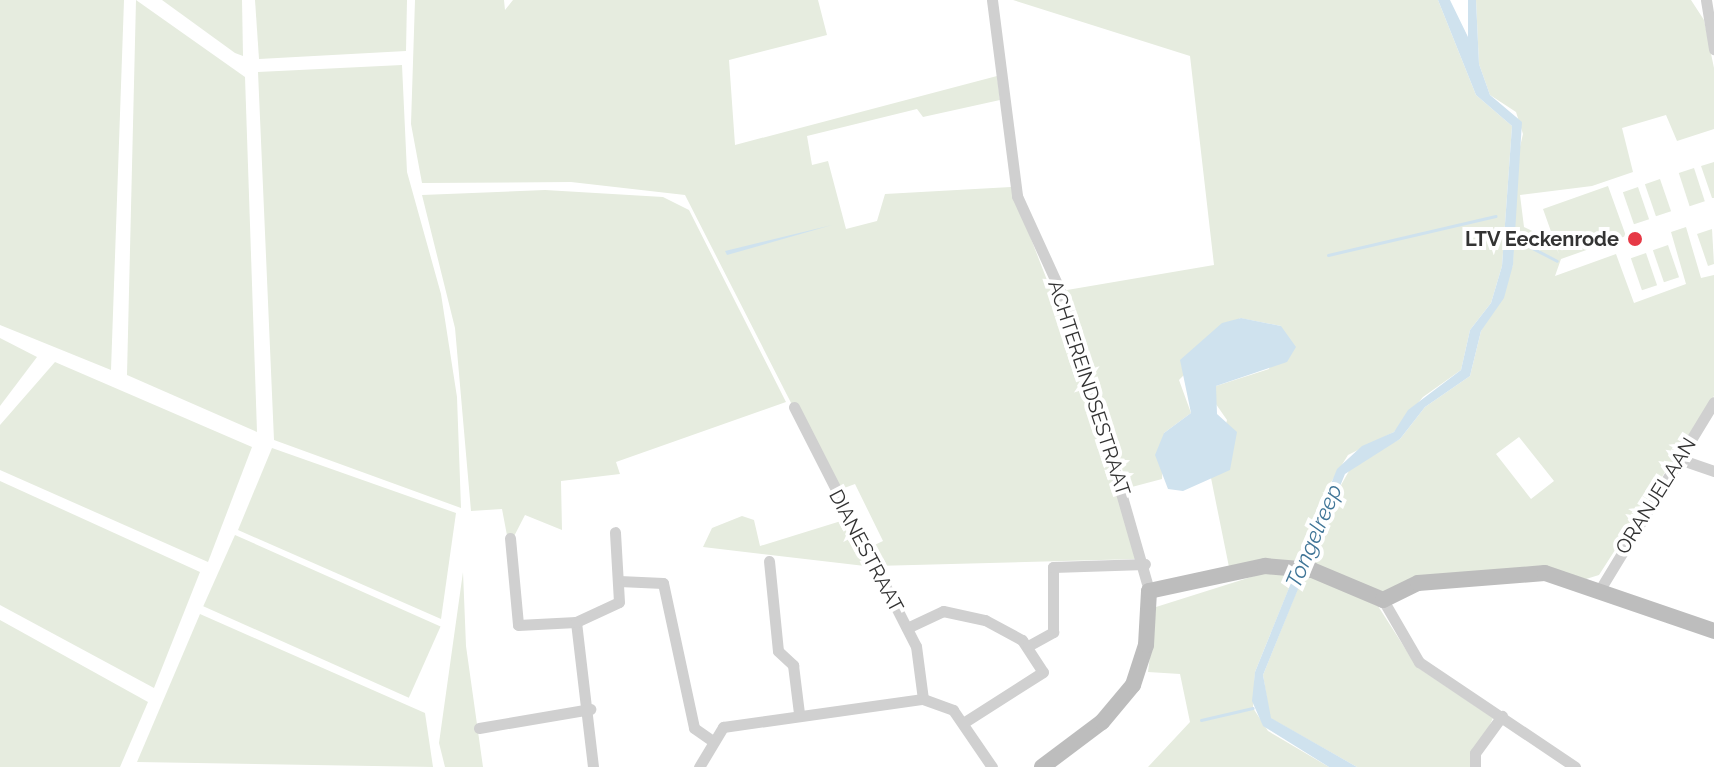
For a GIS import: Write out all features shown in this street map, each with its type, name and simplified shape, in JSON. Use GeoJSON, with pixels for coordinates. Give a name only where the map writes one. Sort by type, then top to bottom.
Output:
{"type":"FeatureCollection","features":[{"type":"Feature","properties":{"kind":"street","name":"ACHTEREINDSESTRAAT"},"geometry":{"type":"LineString","coordinates":[[992,0],[1017,196],[1068,308],[1145,564],[1149,591]]}},
{"type":"Feature","properties":{"kind":"street"},"geometry":{"type":"LineString","coordinates":[[1706,0],[1714,49]]}},
{"type":"Feature","properties":{"kind":"street","name":"ORANJELAAN"},"geometry":{"type":"LineString","coordinates":[[1599,591],[1714,402]]}},
{"type":"Feature","properties":{"kind":"street","name":"DIANESTRAAT"},"geometry":{"type":"LineString","coordinates":[[794,407],[907,628],[922,662],[923,699]]}},
{"type":"Feature","properties":{"kind":"street"},"geometry":{"type":"LineString","coordinates":[[1679,459],[1714,471]]}},
{"type":"Feature","properties":{"kind":"street"},"geometry":{"type":"LineString","coordinates":[[510,538],[518,625],[576,622],[615,608],[619,581],[615,532]]}},
{"type":"Feature","properties":{"kind":"street"},"geometry":{"type":"LineString","coordinates":[[769,561],[778,651],[793,665],[799,713]]}},
{"type":"Feature","properties":{"kind":"street"},"geometry":{"type":"LineString","coordinates":[[1028,646],[1053,632],[1053,567],[1145,564]]}},
{"type":"Feature","properties":{"kind":"street"},"geometry":{"type":"LineString","coordinates":[[1042,767],[1102,722],[1133,685],[1146,645],[1149,591],[1292,564],[1383,600],[1419,662],[1575,767]]}},
{"type":"Feature","properties":{"kind":"street"},"geometry":{"type":"LineString","coordinates":[[1383,600],[1418,583],[1545,573],[1714,631]]}},
{"type":"Feature","properties":{"kind":"street"},"geometry":{"type":"LineString","coordinates":[[619,581],[663,583],[694,728],[711,740]]}},
{"type":"Feature","properties":{"kind":"street"},"geometry":{"type":"LineString","coordinates":[[907,628],[957,611],[1028,646],[1043,672],[963,723]]}},
{"type":"Feature","properties":{"kind":"street"},"geometry":{"type":"LineString","coordinates":[[576,622],[590,709],[593,767]]}},
{"type":"Feature","properties":{"kind":"street"},"geometry":{"type":"LineString","coordinates":[[699,767],[711,740],[723,727],[799,713],[923,699],[942,702],[963,723],[992,767]]}},
{"type":"Feature","properties":{"kind":"street"},"geometry":{"type":"LineString","coordinates":[[479,728],[590,709]]}},
{"type":"Feature","properties":{"kind":"street"},"geometry":{"type":"LineString","coordinates":[[1475,767],[1475,753],[1502,716]]}},
{"type":"Feature","properties":{"kind":"shaded area"},"geometry":{"type":"Polygon","coordinates":[[[0,0],[124,0],[111,370],[0,325],[0,0]]]}},
{"type":"Feature","properties":{"kind":"shaded area"},"geometry":{"type":"Polygon","coordinates":[[[136,0],[245,77],[257,432],[127,375],[136,0]]]}},
{"type":"Feature","properties":{"kind":"shaded area"},"geometry":{"type":"Polygon","coordinates":[[[162,0],[242,0],[243,56],[235,53],[162,0]]]}},
{"type":"Feature","properties":{"kind":"shaded area"},"geometry":{"type":"Polygon","coordinates":[[[255,0],[407,0],[406,51],[259,59],[255,0]]]}},
{"type":"Feature","properties":{"kind":"shaded area"},"geometry":{"type":"Polygon","coordinates":[[[415,0],[504,0],[505,10],[513,0],[818,0],[827,35],[729,60],[735,145],[997,76],[1000,100],[923,117],[917,109],[807,136],[812,165],[828,161],[846,229],[877,221],[885,194],[1011,187],[1086,381],[1138,559],[875,566],[866,549],[883,541],[855,484],[836,491],[685,195],[571,182],[422,183],[411,124],[415,0]]]}},
{"type":"Feature","properties":{"kind":"shaded area"},"geometry":{"type":"Polygon","coordinates":[[[1013,0],[1438,0],[1476,95],[1512,126],[1502,266],[1491,303],[1470,330],[1461,370],[1423,397],[1394,432],[1348,455],[1320,500],[1299,561],[1263,561],[1230,572],[1211,478],[1227,420],[1211,397],[1216,386],[1269,369],[1281,326],[1240,318],[1179,380],[1191,413],[1164,433],[1162,479],[1128,488],[1067,290],[1214,265],[1190,56],[1013,0]]]}},
{"type":"Feature","properties":{"kind":"shaded area"},"geometry":{"type":"Polygon","coordinates":[[[1476,0],[1691,0],[1704,20],[1714,68],[1714,129],[1677,141],[1666,115],[1622,128],[1633,172],[1592,186],[1520,195],[1524,227],[1553,241],[1559,254],[1543,209],[1608,186],[1626,236],[1561,259],[1555,276],[1616,254],[1634,303],[1686,284],[1671,232],[1686,227],[1701,278],[1714,275],[1714,396],[1599,575],[1586,579],[1549,568],[1387,594],[1310,564],[1318,526],[1354,462],[1400,439],[1425,407],[1470,376],[1481,331],[1513,265],[1515,168],[1523,134],[1516,112],[1490,95],[1479,64],[1476,0]],[[1519,437],[1496,454],[1531,499],[1554,481],[1519,437]]]}},
{"type":"Feature","properties":{"kind":"shaded area"},"geometry":{"type":"Polygon","coordinates":[[[402,65],[407,172],[441,294],[457,397],[461,508],[274,440],[258,72],[402,65]]]}},
{"type":"Feature","properties":{"kind":"shaded area"},"geometry":{"type":"Polygon","coordinates":[[[1714,162],[1714,198],[1712,198],[1701,166],[1714,162]]]}},
{"type":"Feature","properties":{"kind":"shaded area"},"geometry":{"type":"Polygon","coordinates":[[[1694,168],[1705,201],[1690,206],[1679,173],[1694,168]]]}},
{"type":"Feature","properties":{"kind":"shaded area"},"geometry":{"type":"Polygon","coordinates":[[[1660,179],[1671,211],[1656,216],[1645,184],[1660,179]]]}},
{"type":"Feature","properties":{"kind":"shaded area"},"geometry":{"type":"Polygon","coordinates":[[[1638,187],[1649,219],[1634,224],[1623,192],[1638,187]]]}},
{"type":"Feature","properties":{"kind":"shaded area"},"geometry":{"type":"Polygon","coordinates":[[[545,190],[663,197],[689,210],[786,402],[616,462],[620,474],[561,481],[562,530],[525,515],[509,546],[502,509],[471,511],[455,328],[422,195],[545,190]]]}},
{"type":"Feature","properties":{"kind":"shaded area"},"geometry":{"type":"Polygon","coordinates":[[[1712,229],[1714,264],[1708,266],[1697,234],[1712,229]]]}},
{"type":"Feature","properties":{"kind":"shaded area"},"geometry":{"type":"Polygon","coordinates":[[[1668,245],[1679,277],[1664,282],[1653,250],[1668,245]]]}},
{"type":"Feature","properties":{"kind":"shaded area"},"geometry":{"type":"Polygon","coordinates":[[[1646,253],[1657,285],[1642,290],[1631,258],[1646,253]]]}},
{"type":"Feature","properties":{"kind":"shaded area"},"geometry":{"type":"Polygon","coordinates":[[[0,338],[37,357],[0,406],[0,338]]]}},
{"type":"Feature","properties":{"kind":"shaded area"},"geometry":{"type":"Polygon","coordinates":[[[55,362],[252,447],[208,562],[0,470],[0,425],[55,362]]]}},
{"type":"Feature","properties":{"kind":"shaded area"},"geometry":{"type":"Polygon","coordinates":[[[272,448],[456,513],[441,619],[238,530],[272,448]]]}},
{"type":"Feature","properties":{"kind":"shaded area"},"geometry":{"type":"Polygon","coordinates":[[[0,481],[200,572],[154,688],[0,605],[0,481]]]}},
{"type":"Feature","properties":{"kind":"shaded area"},"geometry":{"type":"Polygon","coordinates":[[[742,516],[754,520],[760,546],[841,521],[865,566],[703,547],[712,528],[742,516]]]}},
{"type":"Feature","properties":{"kind":"shaded area"},"geometry":{"type":"Polygon","coordinates":[[[235,535],[441,627],[409,698],[203,606],[235,535]]]}},
{"type":"Feature","properties":{"kind":"shaded area"},"geometry":{"type":"Polygon","coordinates":[[[1270,571],[1296,571],[1255,672],[1253,708],[1268,731],[1329,767],[1148,767],[1190,722],[1180,674],[1148,672],[1156,607],[1270,571]]]}},
{"type":"Feature","properties":{"kind":"shaded area"},"geometry":{"type":"Polygon","coordinates":[[[463,572],[466,646],[483,767],[445,767],[439,743],[463,572]]]}},
{"type":"Feature","properties":{"kind":"shaded area"},"geometry":{"type":"Polygon","coordinates":[[[1304,573],[1378,606],[1417,667],[1493,718],[1470,767],[1357,767],[1270,718],[1263,675],[1304,573]]]}},
{"type":"Feature","properties":{"kind":"shaded area"},"geometry":{"type":"Polygon","coordinates":[[[200,614],[425,713],[433,767],[137,762],[200,614]]]}},
{"type":"Feature","properties":{"kind":"shaded area"},"geometry":{"type":"Polygon","coordinates":[[[0,620],[148,702],[120,767],[0,767],[0,620]]]}},
{"type":"Feature","properties":{"kind":"water","name":"Tongelreep"},"geometry":{"type":"Polygon","coordinates":[[[1438,0],[1450,0],[1468,37],[1468,0],[1476,0],[1479,64],[1490,95],[1522,122],[1513,265],[1504,298],[1481,331],[1470,376],[1425,407],[1400,439],[1345,474],[1263,675],[1271,718],[1357,767],[1329,767],[1263,726],[1252,701],[1255,672],[1337,469],[1362,446],[1394,432],[1408,410],[1461,370],[1470,330],[1491,303],[1502,266],[1512,126],[1476,95],[1438,0]]]}},
{"type":"Feature","properties":{"kind":"water"},"geometry":{"type":"Polygon","coordinates":[[[832,225],[727,255],[725,251],[832,225]]]}},
{"type":"Feature","properties":{"kind":"water"},"geometry":{"type":"Polygon","coordinates":[[[1241,318],[1281,326],[1296,347],[1287,362],[1216,386],[1217,414],[1237,432],[1230,470],[1183,491],[1168,489],[1155,455],[1164,433],[1191,413],[1180,360],[1222,323],[1241,318]]]}},
{"type":"Feature","properties":{"kind":"waterway"},"geometry":{"type":"LineString","coordinates":[[1328,255],[1496,216]]}},
{"type":"Feature","properties":{"kind":"waterway"},"geometry":{"type":"LineString","coordinates":[[1515,239],[1557,261]]}},
{"type":"Feature","properties":{"kind":"waterway"},"geometry":{"type":"LineString","coordinates":[[1201,720],[1253,708]]}},
{"type":"Feature","properties":{"kind":"place","name":"LTV Eeckenrode"},"geometry":{"type":"Point","coordinates":[1635,239]}}]}
